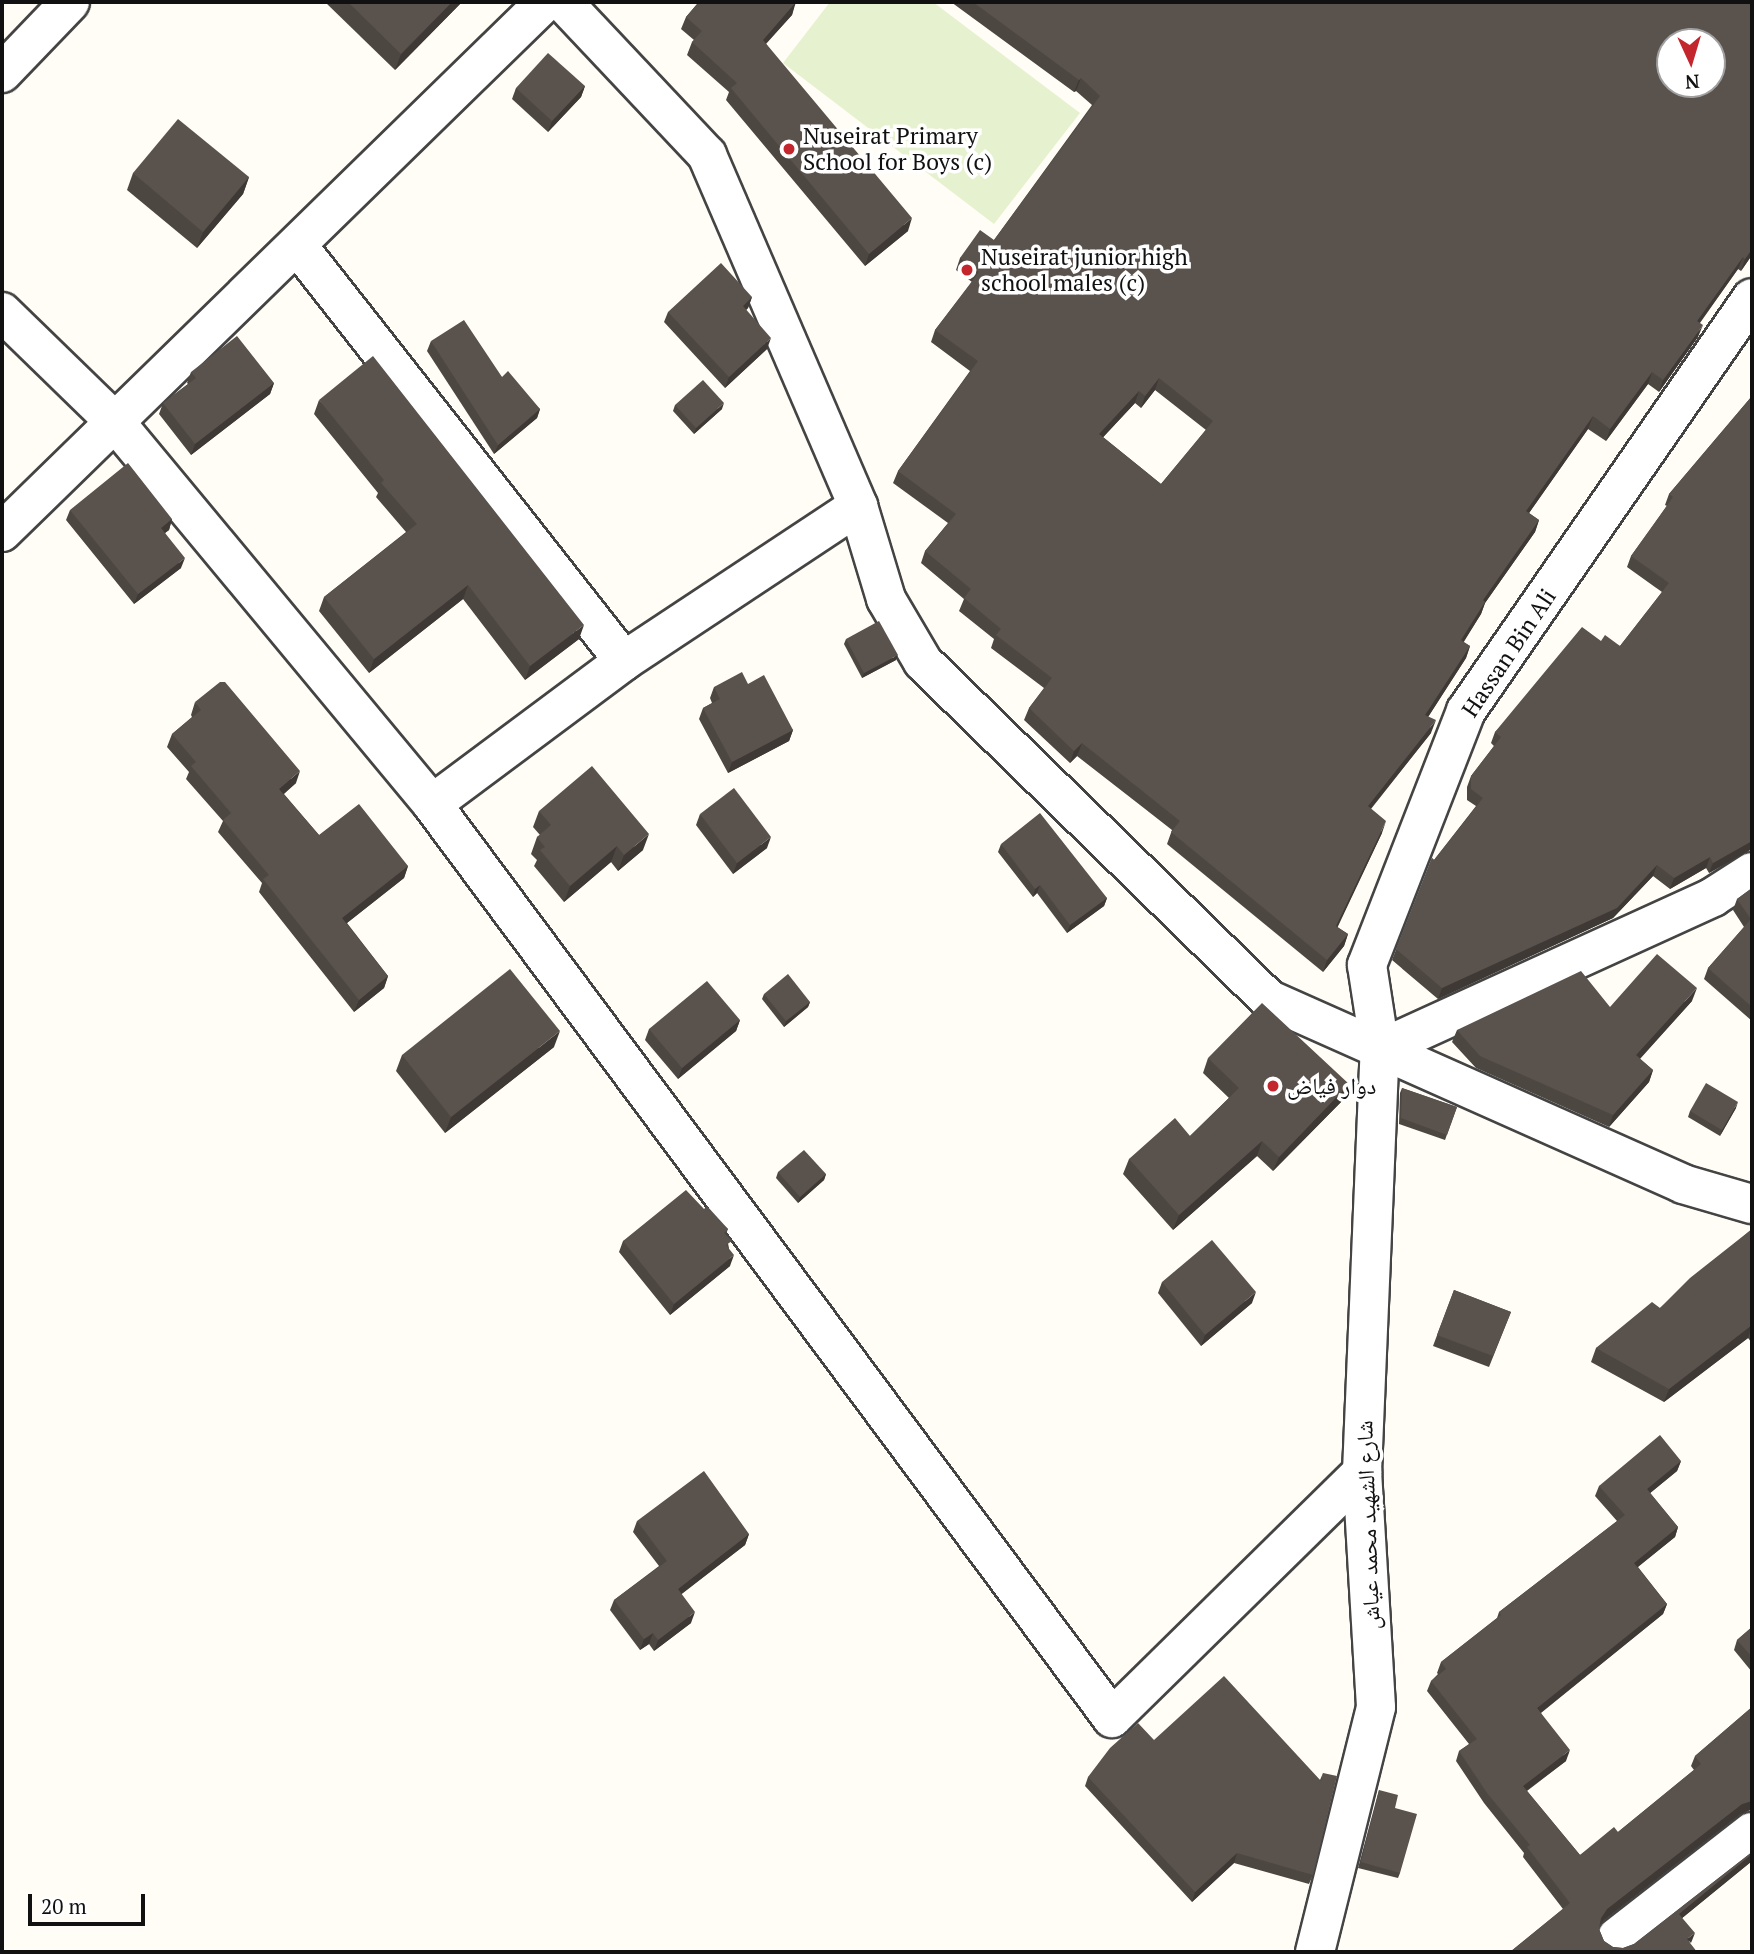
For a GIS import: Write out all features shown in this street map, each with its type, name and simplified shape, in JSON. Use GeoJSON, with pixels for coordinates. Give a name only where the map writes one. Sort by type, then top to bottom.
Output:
{"type":"FeatureCollection","features":[{"type":"Feature","properties":{"kind":"street"},"geometry":{"type":"LineString","coordinates":[[2,73],[70,2]]}},
{"type":"Feature","properties":{"kind":"street"},"geometry":{"type":"LineString","coordinates":[[2,532],[545,2]]}},
{"type":"Feature","properties":{"kind":"street"},"geometry":{"type":"LineString","coordinates":[[563,2],[706,155],[858,506],[886,599],[923,662],[1268,999],[1683,1184],[1752,1204]]}},
{"type":"Feature","properties":{"kind":"street"},"geometry":{"type":"LineString","coordinates":[[297,244],[625,661]]}},
{"type":"Feature","properties":{"kind":"street","name":"Hassan Bin Ali"},"geometry":{"type":"LineString","coordinates":[[1380,1049],[1367,965],[1466,712],[1752,299]]}},
{"type":"Feature","properties":{"kind":"street"},"geometry":{"type":"LineString","coordinates":[[2,312],[115,422],[432,804],[1112,1718],[1362,1472]]}},
{"type":"Feature","properties":{"kind":"street"},"geometry":{"type":"LineString","coordinates":[[432,804],[625,661],[858,506]]}},
{"type":"Feature","properties":{"kind":"street"},"geometry":{"type":"LineString","coordinates":[[1380,1049],[1713,897],[1752,872]]}},
{"type":"Feature","properties":{"kind":"street","name":"شارع الشهيد محمد عياش"},"geometry":{"type":"LineString","coordinates":[[1315,1952],[1376,1707],[1362,1472],[1380,1049]]}},
{"type":"Feature","properties":{"kind":"street"},"geometry":{"type":"LineString","coordinates":[[1617,1937],[1751,1835]]}},
{"type":"Feature","properties":{"kind":"green space"},"geometry":{"type":"Polygon","coordinates":[[[830,2],[933,2],[1080,113],[994,224],[783,63],[830,2]]]}},
{"type":"Feature","properties":{"kind":"building"},"geometry":{"type":"Polygon","coordinates":[[[348,2],[452,2],[401,54],[348,2]]]}},
{"type":"Feature","properties":{"kind":"building"},"geometry":{"type":"Polygon","coordinates":[[[699,2],[796,2],[763,40],[912,218],[869,254],[731,88],[737,83],[692,42],[702,31],[686,17],[699,2]]]}},
{"type":"Feature","properties":{"kind":"building"},"geometry":{"type":"Polygon","coordinates":[[[973,2],[1752,2],[1752,249],[1745,259],[1743,257],[1697,321],[1703,325],[1663,380],[1652,372],[1610,429],[1593,416],[1526,511],[1539,520],[1483,600],[1485,602],[1461,640],[1470,646],[1425,715],[1436,720],[1368,806],[1386,821],[1336,926],[1348,934],[1327,960],[1171,832],[1180,821],[1082,743],[1074,751],[1029,708],[1052,678],[996,635],[1001,629],[964,598],[971,589],[925,551],[956,514],[898,471],[978,361],[935,330],[979,272],[960,258],[980,230],[994,240],[1100,96],[1081,78],[1079,80],[973,2]],[[1159,378],[1145,396],[1139,391],[1099,434],[1161,484],[1213,421],[1159,378]]]}},
{"type":"Feature","properties":{"kind":"building"},"geometry":{"type":"Polygon","coordinates":[[[548,53],[585,86],[552,121],[516,88],[548,53]]]}},
{"type":"Feature","properties":{"kind":"building"},"geometry":{"type":"Polygon","coordinates":[[[178,119],[249,177],[203,232],[133,173],[178,119]]]}},
{"type":"Feature","properties":{"kind":"building"},"geometry":{"type":"Polygon","coordinates":[[[721,263],[752,297],[743,306],[771,338],[729,377],[668,312],[721,263]]]}},
{"type":"Feature","properties":{"kind":"building"},"geometry":{"type":"Polygon","coordinates":[[[464,320],[502,377],[508,371],[540,409],[498,445],[431,341],[464,320]]]}},
{"type":"Feature","properties":{"kind":"building"},"geometry":{"type":"Polygon","coordinates":[[[237,336],[274,383],[195,444],[163,403],[196,378],[191,372],[237,336]]]}},
{"type":"Feature","properties":{"kind":"building"},"geometry":{"type":"Polygon","coordinates":[[[373,356],[584,625],[530,666],[468,585],[374,659],[324,597],[417,524],[381,483],[384,480],[319,400],[373,356]]]}},
{"type":"Feature","properties":{"kind":"building"},"geometry":{"type":"Polygon","coordinates":[[[703,380],[724,403],[696,428],[675,405],[703,380]]]}},
{"type":"Feature","properties":{"kind":"building"},"geometry":{"type":"Polygon","coordinates":[[[1752,396],[1752,841],[1713,863],[1710,857],[1674,878],[1657,865],[1617,908],[1442,988],[1396,949],[1432,858],[1434,860],[1483,798],[1471,789],[1471,776],[1501,737],[1495,732],[1582,627],[1601,641],[1605,635],[1620,646],[1669,583],[1631,556],[1673,497],[1669,494],[1752,396]]]}},
{"type":"Feature","properties":{"kind":"building"},"geometry":{"type":"Polygon","coordinates":[[[128,463],[172,519],[161,528],[185,558],[138,594],[70,510],[128,463]]]}},
{"type":"Feature","properties":{"kind":"building"},"geometry":{"type":"Polygon","coordinates":[[[879,621],[898,655],[864,673],[846,639],[879,621]]]}},
{"type":"Feature","properties":{"kind":"building"},"geometry":{"type":"Polygon","coordinates":[[[742,672],[748,684],[764,675],[793,730],[732,762],[703,708],[720,699],[714,687],[742,672]]]}},
{"type":"Feature","properties":{"kind":"building"},"geometry":{"type":"Polygon","coordinates":[[[220,682],[225,682],[300,771],[279,789],[319,835],[359,804],[408,866],[342,918],[388,976],[359,1000],[263,879],[269,875],[223,820],[231,813],[191,766],[196,762],[172,734],[201,710],[195,702],[220,682]]]}},
{"type":"Feature","properties":{"kind":"building"},"geometry":{"type":"Polygon","coordinates":[[[592,766],[649,834],[624,855],[617,846],[570,886],[540,850],[545,847],[537,837],[551,825],[539,811],[592,766]]]}},
{"type":"Feature","properties":{"kind":"building"},"geometry":{"type":"Polygon","coordinates":[[[734,788],[771,837],[737,863],[700,814],[734,788]]]}},
{"type":"Feature","properties":{"kind":"building"},"geometry":{"type":"Polygon","coordinates":[[[1040,813],[1107,898],[1070,925],[1040,885],[1035,889],[1001,844],[1040,813]]]}},
{"type":"Feature","properties":{"kind":"building"},"geometry":{"type":"Polygon","coordinates":[[[1752,888],[1752,1007],[1708,968],[1751,919],[1737,899],[1752,888]]]}},
{"type":"Feature","properties":{"kind":"building"},"geometry":{"type":"Polygon","coordinates":[[[1657,954],[1697,988],[1636,1055],[1653,1070],[1613,1115],[1480,1056],[1457,1030],[1581,971],[1610,1007],[1657,954]]]}},
{"type":"Feature","properties":{"kind":"building"},"geometry":{"type":"Polygon","coordinates":[[[510,969],[560,1031],[451,1117],[402,1055],[510,969]]]}},
{"type":"Feature","properties":{"kind":"building"},"geometry":{"type":"Polygon","coordinates":[[[788,974],[810,1002],[786,1021],[764,994],[788,974]]]}},
{"type":"Feature","properties":{"kind":"building"},"geometry":{"type":"Polygon","coordinates":[[[707,981],[740,1020],[682,1068],[649,1029],[707,981]]]}},
{"type":"Feature","properties":{"kind":"building"},"geometry":{"type":"Polygon","coordinates":[[[1262,1003],[1349,1084],[1279,1157],[1262,1141],[1179,1215],[1129,1159],[1175,1118],[1190,1136],[1239,1088],[1208,1058],[1262,1003]]]}},
{"type":"Feature","properties":{"kind":"building"},"geometry":{"type":"Polygon","coordinates":[[[1706,1083],[1738,1102],[1722,1130],[1690,1111],[1706,1083]]]}},
{"type":"Feature","properties":{"kind":"building"},"geometry":{"type":"Polygon","coordinates":[[[1402,1088],[1457,1107],[1447,1135],[1401,1118],[1402,1088]]]}},
{"type":"Feature","properties":{"kind":"building"},"geometry":{"type":"Polygon","coordinates":[[[804,1150],[826,1174],[800,1197],[778,1172],[804,1150]]]}},
{"type":"Feature","properties":{"kind":"building"},"geometry":{"type":"Polygon","coordinates":[[[686,1190],[704,1209],[707,1206],[728,1229],[724,1233],[732,1241],[726,1245],[734,1255],[674,1304],[623,1241],[686,1190]]]}},
{"type":"Feature","properties":{"kind":"building"},"geometry":{"type":"Polygon","coordinates":[[[1752,1229],[1752,1325],[1669,1389],[1596,1348],[1652,1302],[1660,1308],[1690,1278],[1752,1229]]]}},
{"type":"Feature","properties":{"kind":"building"},"geometry":{"type":"Polygon","coordinates":[[[1212,1240],[1256,1292],[1205,1335],[1162,1282],[1212,1240]]]}},
{"type":"Feature","properties":{"kind":"building"},"geometry":{"type":"Polygon","coordinates":[[[1454,1290],[1511,1312],[1493,1356],[1437,1335],[1454,1290]]]}},
{"type":"Feature","properties":{"kind":"building"},"geometry":{"type":"Polygon","coordinates":[[[1660,1435],[1681,1461],[1647,1489],[1678,1527],[1634,1563],[1667,1604],[1537,1708],[1570,1750],[1523,1786],[1580,1855],[1614,1827],[1618,1832],[1701,1764],[1695,1756],[1752,1707],[1752,1801],[1742,1804],[1607,1909],[1601,1918],[1599,1929],[1604,1941],[1613,1947],[1623,1948],[1634,1944],[1752,1854],[1679,1914],[1695,1933],[1687,1939],[1697,1952],[1510,1952],[1570,1903],[1527,1847],[1530,1845],[1487,1793],[1459,1751],[1477,1739],[1431,1681],[1446,1669],[1441,1662],[1501,1615],[1499,1612],[1625,1515],[1599,1486],[1660,1435]]]}},
{"type":"Feature","properties":{"kind":"building"},"geometry":{"type":"Polygon","coordinates":[[[704,1471],[749,1534],[678,1589],[695,1612],[658,1640],[653,1633],[644,1639],[614,1600],[667,1561],[637,1521],[704,1471]]]}},
{"type":"Feature","properties":{"kind":"building"},"geometry":{"type":"Polygon","coordinates":[[[1752,1627],[1752,1657],[1737,1640],[1752,1627]]]}},
{"type":"Feature","properties":{"kind":"building"},"geometry":{"type":"Polygon","coordinates":[[[1224,1676],[1321,1781],[1323,1773],[1337,1776],[1313,1875],[1237,1853],[1195,1892],[1088,1777],[1110,1748],[1138,1723],[1154,1740],[1224,1676]]]}},
{"type":"Feature","properties":{"kind":"building"},"geometry":{"type":"Polygon","coordinates":[[[1379,1790],[1398,1795],[1395,1808],[1417,1814],[1400,1873],[1361,1862],[1379,1790]]]}},
{"type":"Feature","properties":{"kind":"place","name":"Nuseirat Primary School for Boys (c)"},"geometry":{"type":"Point","coordinates":[789,149]}},
{"type":"Feature","properties":{"kind":"place","name":"Nuseirat junior high school males (c)"},"geometry":{"type":"Point","coordinates":[967,270]}},
{"type":"Feature","properties":{"kind":"place","name":"دوار فياض"},"geometry":{"type":"Point","coordinates":[1273,1086]}}]}
